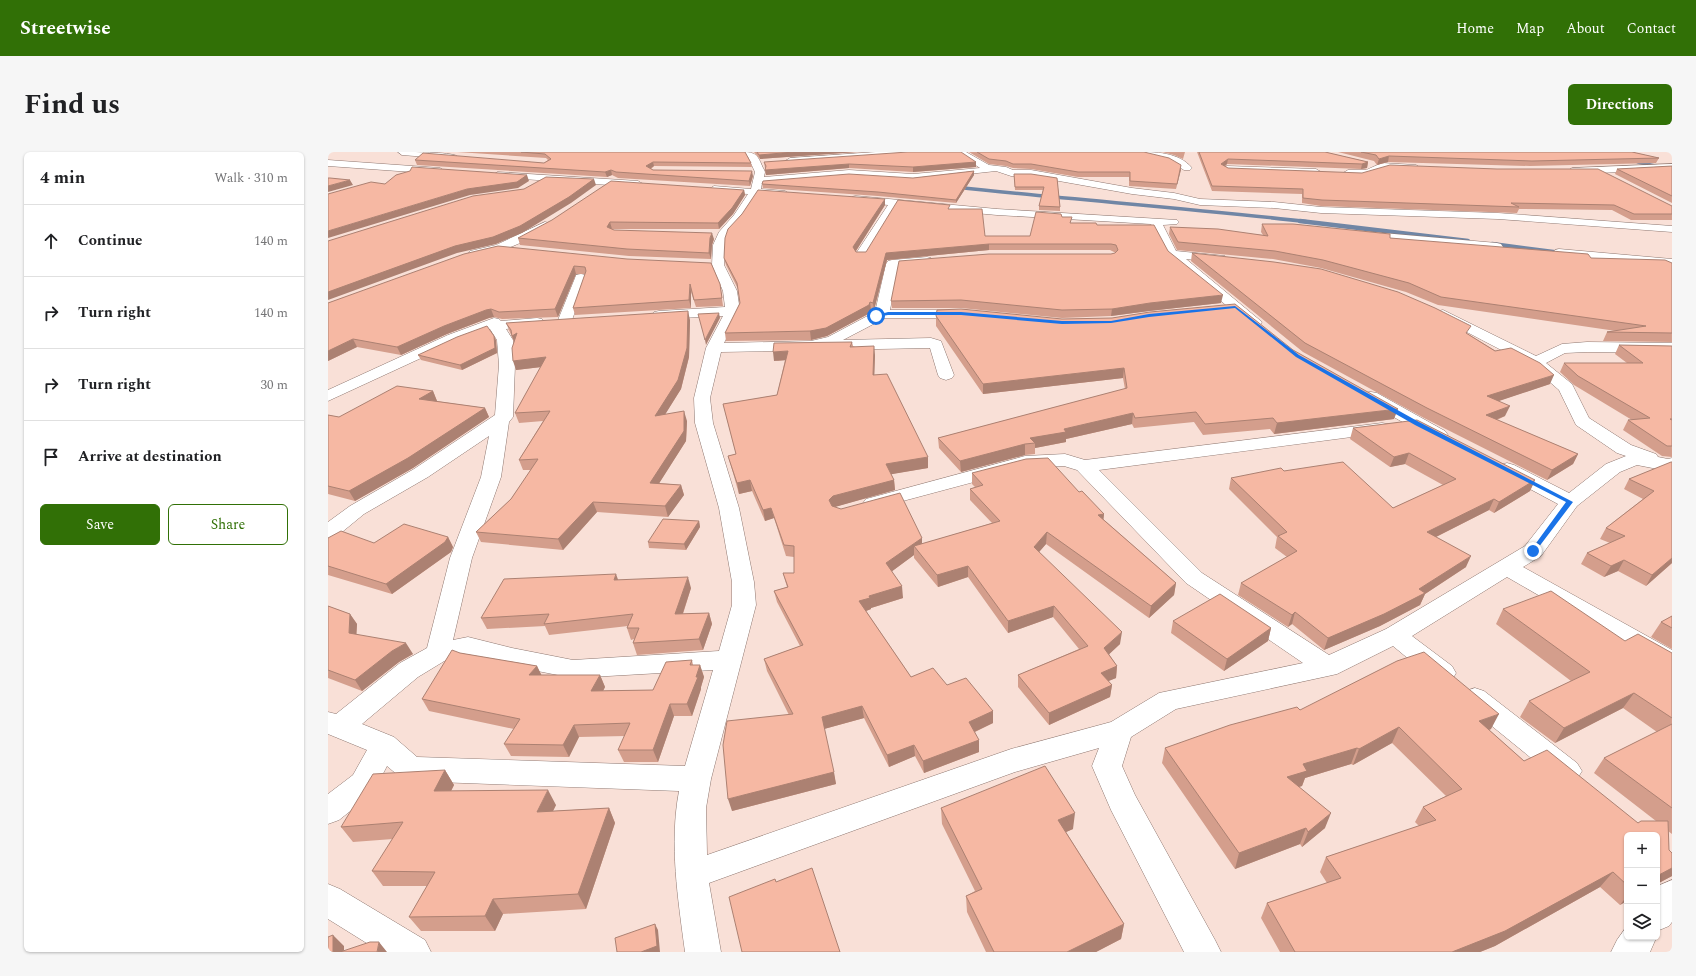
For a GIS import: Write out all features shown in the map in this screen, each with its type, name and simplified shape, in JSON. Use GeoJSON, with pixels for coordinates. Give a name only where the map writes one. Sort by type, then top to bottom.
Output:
{"type":"FeatureCollection","features":[{"type":"Feature","properties":{"kind":"street"},"geometry":{"type":"LineString","coordinates":[[402,152],[460,156]]}},
{"type":"Feature","properties":{"kind":"street"},"geometry":{"type":"LineString","coordinates":[[747,152],[752,156],[758,174],[793,195]]}},
{"type":"Feature","properties":{"kind":"street"},"geometry":{"type":"LineString","coordinates":[[779,162],[912,152]]}},
{"type":"Feature","properties":{"kind":"street"},"geometry":{"type":"LineString","coordinates":[[960,152],[986,167],[1006,170],[1012,173],[1031,173],[1206,203],[1274,205],[1321,210],[1498,216],[1672,229]]}},
{"type":"Feature","properties":{"kind":"street"},"geometry":{"type":"LineString","coordinates":[[1141,152],[1174,160],[1184,164],[1187,168]]}},
{"type":"Feature","properties":{"kind":"street"},"geometry":{"type":"LineString","coordinates":[[328,162],[345,156]]}},
{"type":"Feature","properties":{"kind":"street"},"geometry":{"type":"LineString","coordinates":[[328,162],[452,172]]}},
{"type":"Feature","properties":{"kind":"street"},"geometry":{"type":"LineString","coordinates":[[1367,163],[1382,166],[1425,168]]}},
{"type":"Feature","properties":{"kind":"street"},"geometry":{"type":"LineString","coordinates":[[1227,169],[1368,173],[1382,166]]}},
{"type":"Feature","properties":{"kind":"street"},"geometry":{"type":"LineString","coordinates":[[1561,171],[1599,171],[1672,167]]}},
{"type":"Feature","properties":{"kind":"street"},"geometry":{"type":"LineString","coordinates":[[701,189],[758,174],[849,173],[913,177],[995,169]]}},
{"type":"Feature","properties":{"kind":"street"},"geometry":{"type":"LineString","coordinates":[[394,178],[423,170]]}},
{"type":"Feature","properties":{"kind":"street"},"geometry":{"type":"LineString","coordinates":[[597,192],[610,182],[617,170]]}},
{"type":"Feature","properties":{"kind":"street"},"geometry":{"type":"LineString","coordinates":[[1599,171],[1613,178]]}},
{"type":"Feature","properties":{"kind":"street"},"geometry":{"type":"LineString","coordinates":[[489,174],[648,185]]}},
{"type":"Feature","properties":{"kind":"street"},"geometry":{"type":"LineString","coordinates":[[702,952],[691,875],[692,808],[696,779],[744,604],[743,582],[729,508],[704,423],[702,398],[714,348],[732,311],[730,291],[710,264],[719,245],[716,234],[738,217],[758,174]]}},
{"type":"Feature","properties":{"kind":"street"},"geometry":{"type":"LineString","coordinates":[[527,188],[544,178]]}},
{"type":"Feature","properties":{"kind":"street"},"geometry":{"type":"LineString","coordinates":[[1154,194],[1181,188]]}},
{"type":"Feature","properties":{"kind":"street"},"geometry":{"type":"LineString","coordinates":[[847,198],[997,212],[1174,222]]}},
{"type":"Feature","properties":{"kind":"street"},"geometry":{"type":"LineString","coordinates":[[861,255],[895,202]]}},
{"type":"Feature","properties":{"kind":"street"},"geometry":{"type":"LineString","coordinates":[[1194,206],[1206,203]]}},
{"type":"Feature","properties":{"kind":"street"},"geometry":{"type":"LineString","coordinates":[[462,257],[500,248],[527,236],[552,221]]}},
{"type":"Feature","properties":{"kind":"street"},"geometry":{"type":"LineString","coordinates":[[1155,221],[1172,254],[1228,308],[1266,332]]}},
{"type":"Feature","properties":{"kind":"street"},"geometry":{"type":"LineString","coordinates":[[1347,233],[1510,248]]}},
{"type":"Feature","properties":{"kind":"street"},"geometry":{"type":"LineString","coordinates":[[500,248],[523,250]]}},
{"type":"Feature","properties":{"kind":"street"},"geometry":{"type":"LineString","coordinates":[[1548,252],[1672,262]]}},
{"type":"Feature","properties":{"kind":"street"},"geometry":{"type":"LineString","coordinates":[[1172,254],[1235,260]]}},
{"type":"Feature","properties":{"kind":"street"},"geometry":{"type":"LineString","coordinates":[[882,314],[892,264],[936,260]]}},
{"type":"Feature","properties":{"kind":"street"},"geometry":{"type":"LineString","coordinates":[[565,320],[581,278]]}},
{"type":"Feature","properties":{"kind":"street"},"geometry":{"type":"LineString","coordinates":[[1430,309],[1452,318],[1536,362],[1566,388],[1582,421],[1624,449],[1671,465]]}},
{"type":"Feature","properties":{"kind":"street"},"geometry":{"type":"LineString","coordinates":[[645,316],[732,311]]}},
{"type":"Feature","properties":{"kind":"street"},"geometry":{"type":"LineString","coordinates":[[817,344],[832,340],[882,314],[930,329],[977,315]]}},
{"type":"Feature","properties":{"kind":"street"},"geometry":{"type":"LineString","coordinates":[[496,326],[581,320]]}},
{"type":"Feature","properties":{"kind":"street"},"geometry":{"type":"LineString","coordinates":[[328,396],[453,338],[487,324],[494,322],[505,340],[507,365],[504,417],[421,473],[357,510],[329,529]]}},
{"type":"Feature","properties":{"kind":"street"},"geometry":{"type":"LineString","coordinates":[[714,348],[817,344],[932,343],[930,329]]}},
{"type":"Feature","properties":{"kind":"street"},"geometry":{"type":"LineString","coordinates":[[930,329],[946,375]]}},
{"type":"Feature","properties":{"kind":"street"},"geometry":{"type":"LineString","coordinates":[[1536,362],[1562,350],[1587,347],[1672,348]]}},
{"type":"Feature","properties":{"kind":"street"},"geometry":{"type":"LineString","coordinates":[[1357,390],[1417,424],[1452,441]]}},
{"type":"Feature","properties":{"kind":"street"},"geometry":{"type":"LineString","coordinates":[[438,654],[461,558],[491,477],[500,421]]}},
{"type":"Feature","properties":{"kind":"street"},"geometry":{"type":"LineString","coordinates":[[857,508],[1025,462],[1065,460],[1084,466],[1417,424]]}},
{"type":"Feature","properties":{"kind":"street"},"geometry":{"type":"LineString","coordinates":[[691,875],[1011,761],[1119,731],[1170,700],[1328,667],[1396,635],[1533,551],[1570,502],[1613,468],[1635,459],[1671,465]]}},
{"type":"Feature","properties":{"kind":"street"},"geometry":{"type":"LineString","coordinates":[[1493,463],[1570,502]]}},
{"type":"Feature","properties":{"kind":"street"},"geometry":{"type":"LineString","coordinates":[[1084,466],[1194,578],[1328,667]]}},
{"type":"Feature","properties":{"kind":"street"},"geometry":{"type":"LineString","coordinates":[[1506,567],[1672,661]]}},
{"type":"Feature","properties":{"kind":"street"},"geometry":{"type":"LineString","coordinates":[[1396,635],[1586,786]]}},
{"type":"Feature","properties":{"kind":"street"},"geometry":{"type":"LineString","coordinates":[[334,724],[409,670],[438,654],[468,646],[512,657],[573,669],[729,660]]}},
{"type":"Feature","properties":{"kind":"street"},"geometry":{"type":"LineString","coordinates":[[334,724],[384,745],[410,769],[696,779]]}},
{"type":"Feature","properties":{"kind":"street"},"geometry":{"type":"LineString","coordinates":[[1119,731],[1107,766],[1122,801],[1203,952]]}},
{"type":"Feature","properties":{"kind":"street"},"geometry":{"type":"LineString","coordinates":[[328,811],[363,784],[384,745]]}},
{"type":"Feature","properties":{"kind":"street"},"geometry":{"type":"LineString","coordinates":[[1660,911],[1672,896]]}},
{"type":"Feature","properties":{"kind":"street"},"geometry":{"type":"LineString","coordinates":[[328,900],[413,952]]}},
{"type":"Feature","properties":{"kind":"street"},"geometry":{"type":"LineString","coordinates":[[1629,952],[1638,940]]}},
{"type":"Feature","properties":{"kind":"building"},"geometry":{"type":"Polygon","coordinates":[[[521,152],[745,152],[751,163],[653,162],[646,166],[653,170],[752,171],[749,181],[616,172],[611,170],[605,172],[415,160],[423,153],[544,163],[551,159],[545,154],[521,152]]]}},
{"type":"Feature","properties":{"kind":"building"},"geometry":{"type":"Polygon","coordinates":[[[757,152],[794,152],[759,155],[757,152]]]}},
{"type":"Feature","properties":{"kind":"building"},"geometry":{"type":"Polygon","coordinates":[[[908,152],[961,152],[976,162],[913,167],[849,164],[765,170],[766,166],[764,162],[908,152]]]}},
{"type":"Feature","properties":{"kind":"building"},"geometry":{"type":"Polygon","coordinates":[[[977,152],[1144,152],[1169,158],[1181,165],[1177,184],[1130,181],[1130,172],[1078,172],[1031,164],[1013,164],[1006,161],[989,159],[977,152]]]}},
{"type":"Feature","properties":{"kind":"building"},"geometry":{"type":"Polygon","coordinates":[[[1199,152],[1325,152],[1368,162],[1362,164],[1228,159],[1221,164],[1228,168],[1362,173],[1390,165],[1497,169],[1598,169],[1672,206],[1672,214],[1634,214],[1614,205],[1511,203],[1519,207],[1322,200],[1303,198],[1303,189],[1212,186],[1199,152]]]}},
{"type":"Feature","properties":{"kind":"building"},"geometry":{"type":"Polygon","coordinates":[[[1361,152],[1632,152],[1659,158],[1532,161],[1389,156],[1379,159],[1376,155],[1361,152]]]}},
{"type":"Feature","properties":{"kind":"building"},"geometry":{"type":"Polygon","coordinates":[[[1672,166],[1672,196],[1617,169],[1672,166]]]}},
{"type":"Feature","properties":{"kind":"building"},"geometry":{"type":"Polygon","coordinates":[[[412,167],[527,175],[517,182],[467,189],[328,231],[328,194],[371,182],[385,184],[396,175],[410,171],[412,167]]]}},
{"type":"Feature","properties":{"kind":"building"},"geometry":{"type":"Polygon","coordinates":[[[974,171],[956,200],[878,192],[762,184],[763,181],[849,174],[913,178],[974,171]]]}},
{"type":"Feature","properties":{"kind":"building"},"geometry":{"type":"Polygon","coordinates":[[[1014,174],[1031,174],[1057,178],[1060,207],[1039,206],[1044,187],[1015,187],[1014,174]]]}},
{"type":"Feature","properties":{"kind":"building"},"geometry":{"type":"Polygon","coordinates":[[[546,177],[594,179],[569,197],[520,226],[493,237],[455,246],[328,292],[328,241],[473,196],[524,189],[546,177]]]}},
{"type":"Feature","properties":{"kind":"building"},"geometry":{"type":"Polygon","coordinates":[[[328,178],[330,178],[350,180],[328,186],[328,178]]]}},
{"type":"Feature","properties":{"kind":"building"},"geometry":{"type":"Polygon","coordinates":[[[611,181],[744,190],[732,208],[718,223],[610,222],[607,227],[614,230],[712,233],[710,238],[709,253],[627,249],[518,238],[552,220],[611,181]]]}},
{"type":"Feature","properties":{"kind":"building"},"geometry":{"type":"Polygon","coordinates":[[[758,190],[885,199],[853,247],[856,252],[866,252],[898,200],[950,205],[948,209],[982,209],[985,236],[1030,236],[1036,212],[1061,214],[1062,217],[1072,217],[1070,223],[1096,223],[1097,225],[1154,225],[1168,251],[1223,295],[1112,309],[1062,310],[961,300],[891,301],[899,261],[989,254],[1111,254],[1118,250],[1116,245],[1111,244],[989,244],[886,253],[873,303],[870,302],[869,305],[826,328],[810,331],[725,333],[740,303],[737,283],[724,258],[725,238],[728,229],[742,214],[758,190]]]}},
{"type":"Feature","properties":{"kind":"building"},"geometry":{"type":"Polygon","coordinates":[[[1262,224],[1293,224],[1390,234],[1390,238],[1588,254],[1591,258],[1665,260],[1672,263],[1672,333],[1607,332],[1646,326],[1441,297],[1409,283],[1323,260],[1275,251],[1178,242],[1170,227],[1218,229],[1268,236],[1262,224]]]}},
{"type":"Feature","properties":{"kind":"building"},"geometry":{"type":"Polygon","coordinates":[[[498,246],[627,259],[711,263],[720,284],[722,298],[694,300],[690,284],[689,300],[573,308],[586,271],[585,267],[574,266],[555,309],[499,312],[491,309],[444,326],[397,347],[353,339],[328,351],[328,303],[464,254],[498,246]]]}},
{"type":"Feature","properties":{"kind":"building"},"geometry":{"type":"Polygon","coordinates":[[[1192,253],[1321,269],[1398,292],[1471,326],[1466,333],[1495,351],[1511,348],[1540,363],[1554,375],[1487,396],[1510,406],[1486,415],[1578,454],[1552,470],[1427,408],[1305,343],[1192,253]]]}},
{"type":"Feature","properties":{"kind":"building"},"geometry":{"type":"Polygon","coordinates":[[[1235,304],[1293,350],[1398,409],[1277,423],[1273,418],[1205,424],[1196,412],[1135,418],[1133,413],[1064,429],[1066,432],[1030,438],[1035,443],[1025,444],[960,461],[938,438],[1127,388],[1124,368],[983,384],[936,316],[937,310],[961,309],[1062,319],[1112,318],[1150,312],[1235,304]]]}},
{"type":"Feature","properties":{"kind":"building"},"geometry":{"type":"Polygon","coordinates":[[[688,311],[687,348],[678,380],[655,416],[684,411],[684,431],[650,483],[681,485],[665,506],[593,502],[558,539],[476,532],[511,499],[538,459],[519,460],[550,411],[515,413],[546,357],[513,361],[512,348],[517,333],[512,336],[511,330],[506,323],[688,311]]]}},
{"type":"Feature","properties":{"kind":"building"},"geometry":{"type":"Polygon","coordinates":[[[719,313],[705,340],[698,314],[719,313]]]}},
{"type":"Feature","properties":{"kind":"building"},"geometry":{"type":"Polygon","coordinates":[[[487,326],[494,336],[495,348],[460,365],[418,355],[457,337],[487,326]]]}},
{"type":"Feature","properties":{"kind":"building"},"geometry":{"type":"Polygon","coordinates":[[[852,342],[850,347],[874,346],[873,375],[887,374],[928,457],[886,464],[894,480],[833,496],[829,500],[832,506],[841,509],[900,493],[922,538],[886,563],[902,586],[869,596],[870,598],[859,601],[911,677],[933,668],[947,685],[966,678],[993,711],[969,722],[979,740],[923,761],[914,745],[887,755],[862,706],[822,717],[834,772],[728,799],[723,745],[727,721],[793,714],[764,659],[803,645],[774,591],[788,587],[783,573],[794,573],[794,546],[784,545],[771,508],[763,510],[750,480],[737,483],[728,456],[736,454],[723,404],[777,395],[788,351],[773,352],[774,343],[852,342]]]}},
{"type":"Feature","properties":{"kind":"building"},"geometry":{"type":"Polygon","coordinates":[[[1619,345],[1672,346],[1672,419],[1670,419],[1672,420],[1672,446],[1667,446],[1628,420],[1650,418],[1578,376],[1564,363],[1643,363],[1619,345]]]}},
{"type":"Feature","properties":{"kind":"building"},"geometry":{"type":"Polygon","coordinates":[[[397,386],[433,391],[419,399],[485,408],[408,458],[349,491],[328,486],[328,415],[339,417],[397,386]]]}},
{"type":"Feature","properties":{"kind":"building"},"geometry":{"type":"Polygon","coordinates":[[[1417,420],[1535,480],[1499,502],[1494,499],[1427,532],[1471,556],[1419,589],[1425,593],[1384,614],[1328,638],[1295,612],[1292,615],[1241,583],[1297,551],[1278,536],[1287,532],[1231,478],[1281,468],[1284,471],[1343,462],[1393,508],[1456,479],[1409,453],[1394,457],[1353,428],[1417,420]]]}},
{"type":"Feature","properties":{"kind":"building"},"geometry":{"type":"Polygon","coordinates":[[[1048,458],[1079,492],[1082,491],[1104,514],[1098,515],[1176,583],[1151,606],[1047,532],[1034,547],[1122,632],[1104,648],[1117,666],[1101,673],[1112,685],[1049,713],[1018,675],[1088,646],[1054,606],[1008,621],[968,566],[937,575],[914,546],[1000,521],[970,489],[983,485],[972,473],[1026,459],[1048,458]]]}},
{"type":"Feature","properties":{"kind":"building"},"geometry":{"type":"Polygon","coordinates":[[[1671,462],[1672,558],[1652,575],[1624,560],[1611,566],[1587,553],[1625,536],[1606,528],[1654,491],[1629,479],[1671,462]]]}},
{"type":"Feature","properties":{"kind":"building"},"geometry":{"type":"Polygon","coordinates":[[[663,519],[699,521],[684,544],[648,542],[663,519]]]}},
{"type":"Feature","properties":{"kind":"building"},"geometry":{"type":"Polygon","coordinates":[[[404,524],[448,537],[445,542],[386,584],[328,566],[328,538],[341,531],[374,543],[404,524]]]}},
{"type":"Feature","properties":{"kind":"building"},"geometry":{"type":"Polygon","coordinates":[[[616,574],[614,580],[688,577],[675,614],[709,613],[699,639],[633,643],[639,628],[627,628],[633,614],[544,624],[549,614],[481,618],[504,579],[616,574]]]}},
{"type":"Feature","properties":{"kind":"building"},"geometry":{"type":"Polygon","coordinates":[[[1551,591],[1625,641],[1638,634],[1672,653],[1672,718],[1634,693],[1564,728],[1529,701],[1590,672],[1503,609],[1551,591]]]}},
{"type":"Feature","properties":{"kind":"building"},"geometry":{"type":"Polygon","coordinates":[[[1220,594],[1271,628],[1227,659],[1173,621],[1220,594]]]}},
{"type":"Feature","properties":{"kind":"building"},"geometry":{"type":"Polygon","coordinates":[[[328,606],[350,614],[349,633],[406,643],[392,651],[355,680],[328,670],[328,606]]]}},
{"type":"Feature","properties":{"kind":"building"},"geometry":{"type":"Polygon","coordinates":[[[1672,616],[1672,628],[1661,622],[1672,616]]]}},
{"type":"Feature","properties":{"kind":"building"},"geometry":{"type":"Polygon","coordinates":[[[452,650],[460,653],[537,666],[529,675],[600,675],[591,691],[653,690],[666,662],[692,660],[690,665],[700,665],[696,677],[698,677],[687,704],[670,704],[653,750],[618,750],[630,723],[574,725],[563,745],[504,744],[520,719],[422,699],[452,650]]]}},
{"type":"Feature","properties":{"kind":"building"},"geometry":{"type":"Polygon","coordinates":[[[1424,652],[1499,714],[1479,721],[1524,761],[1547,750],[1638,823],[1641,821],[1668,821],[1669,850],[1672,853],[1672,868],[1660,874],[1660,832],[1624,832],[1624,882],[1613,872],[1505,931],[1452,952],[1295,952],[1267,903],[1341,878],[1326,857],[1436,820],[1423,807],[1462,789],[1399,727],[1359,749],[1357,748],[1303,764],[1307,771],[1287,777],[1331,813],[1308,832],[1306,828],[1239,853],[1165,748],[1230,725],[1297,707],[1300,710],[1397,661],[1424,652]]]}},
{"type":"Feature","properties":{"kind":"building"},"geometry":{"type":"Polygon","coordinates":[[[1672,724],[1672,808],[1604,758],[1672,724]]]}},
{"type":"Feature","properties":{"kind":"building"},"geometry":{"type":"Polygon","coordinates":[[[1045,766],[1075,813],[1058,820],[1124,924],[1067,952],[994,952],[966,896],[982,889],[941,808],[1045,766]]]}},
{"type":"Feature","properties":{"kind":"building"},"geometry":{"type":"Polygon","coordinates":[[[445,770],[434,791],[548,790],[537,812],[609,808],[578,894],[493,899],[485,916],[409,917],[435,872],[372,871],[403,822],[341,827],[373,774],[445,770]]]}},
{"type":"Feature","properties":{"kind":"building"},"geometry":{"type":"Polygon","coordinates":[[[812,868],[840,952],[742,952],[729,897],[775,879],[776,882],[812,868]]]}},
{"type":"Feature","properties":{"kind":"building"},"geometry":{"type":"Polygon","coordinates":[[[655,924],[657,946],[641,952],[617,952],[615,938],[655,924]]]}},
{"type":"Feature","properties":{"kind":"building"},"geometry":{"type":"Polygon","coordinates":[[[333,935],[333,952],[328,952],[328,937],[333,935]]]}},
{"type":"Feature","properties":{"kind":"building"},"geometry":{"type":"Polygon","coordinates":[[[370,942],[379,942],[377,952],[340,952],[370,942]]]}},
{"type":"Feature","properties":{"kind":"waterway"},"geometry":{"type":"LineString","coordinates":[[1618,152],[1638,162],[1672,170]]}},
{"type":"Feature","properties":{"kind":"waterway"},"geometry":{"type":"LineString","coordinates":[[955,187],[1309,222]]}},
{"type":"Feature","properties":{"kind":"waterway"},"geometry":{"type":"LineString","coordinates":[[1300,221],[1468,241]]}},
{"type":"Feature","properties":{"kind":"waterway"},"geometry":{"type":"LineString","coordinates":[[1492,244],[1561,253]]}},
{"type":"Feature","properties":{"kind":"route"},"geometry":{"type":"LineString","coordinates":[[876,316],[882,314],[961,314],[1062,322],[1111,322],[1149,316],[1235,307],[1297,356],[1417,424],[1570,502],[1533,551]]}}]}
